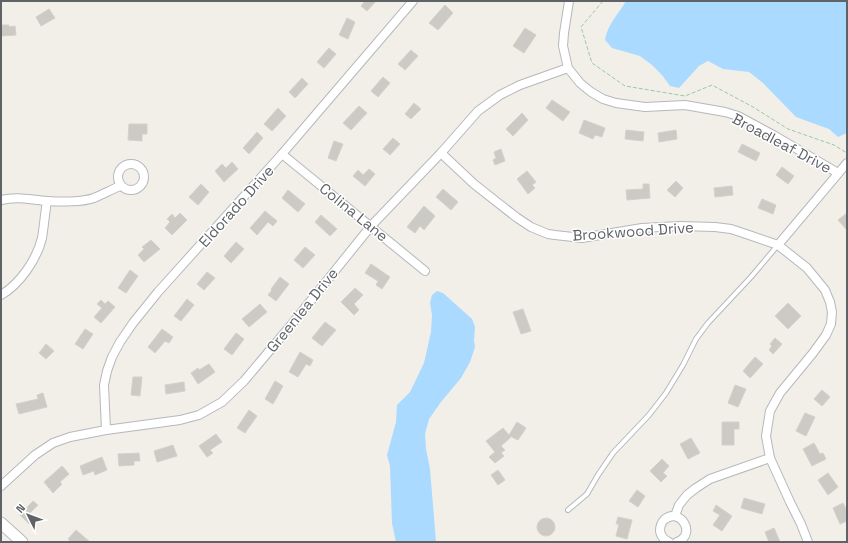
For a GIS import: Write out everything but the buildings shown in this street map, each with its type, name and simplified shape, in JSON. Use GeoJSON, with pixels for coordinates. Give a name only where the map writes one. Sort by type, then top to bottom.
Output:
{"type":"FeatureCollection","features":[{"type":"Feature","properties":{"kind":"street","name":"Eldorado Drive"},"geometry":{"type":"LineString","coordinates":[[106,430],[104,385],[112,357],[120,342],[158,292],[282,154],[413,1]]}},
{"type":"Feature","properties":{"kind":"street","name":"Broadleaf Drive"},"geometry":{"type":"LineString","coordinates":[[569,1],[563,46],[568,68],[580,83],[591,92],[603,99],[616,103],[645,107],[685,105],[738,116],[838,173]]}},
{"type":"Feature","properties":{"kind":"street","name":"Greenlea Drive"},"geometry":{"type":"LineString","coordinates":[[1,486],[35,455],[53,443],[106,430],[180,420],[199,415],[222,402],[244,381],[371,226],[441,153],[478,111],[500,95],[520,85],[568,68]]}},
{"type":"Feature","properties":{"kind":"street","name":"Brookwood Drive"},"geometry":{"type":"LineString","coordinates":[[441,153],[474,184],[516,217],[531,227],[548,234],[582,238],[642,228],[680,226],[715,227],[737,231],[778,245],[807,268],[825,290],[832,312],[831,324],[826,335],[813,353],[780,393],[770,411],[766,436],[770,458],[808,542]]}},
{"type":"Feature","properties":{"kind":"street","name":"Colina Lane"},"geometry":{"type":"LineString","coordinates":[[282,154],[425,271]]}},
{"type":"Feature","properties":{"kind":"street"},"geometry":{"type":"LineString","coordinates":[[778,245],[847,163]]}},
{"type":"Feature","properties":{"kind":"street"},"geometry":{"type":"LineString","coordinates":[[1,200],[11,198],[31,198],[47,201],[74,201],[93,198],[120,186]]}},
{"type":"Feature","properties":{"kind":"street"},"geometry":{"type":"LineString","coordinates":[[1,295],[7,292],[22,276],[33,260],[41,239],[47,201]]}},
{"type":"Feature","properties":{"kind":"street"},"geometry":{"type":"LineString","coordinates":[[675,516],[679,505],[687,495],[710,479],[770,458]]}},
{"type":"Feature","properties":{"kind":"street"},"geometry":{"type":"LineString","coordinates":[[669,542],[664,540],[660,528],[664,520],[675,516],[682,520],[686,527],[685,535],[677,542]]}},
{"type":"Feature","properties":{"kind":"street"},"geometry":{"type":"LineString","coordinates":[[1,523],[22,542]]}},
{"type":"Feature","properties":{"kind":"lane"},"geometry":{"type":"LineString","coordinates":[[568,510],[587,494],[613,453],[650,415],[666,393],[683,365],[696,339],[708,323],[751,277],[778,245]]}},
{"type":"Feature","properties":{"kind":"path"},"geometry":{"type":"LineString","coordinates":[[603,1],[581,27],[592,63],[625,86],[685,96],[712,85],[753,107],[788,129],[834,145],[847,153]]}},
{"type":"Feature","properties":{"kind":"water"},"geometry":{"type":"Polygon","coordinates":[[[626,1],[847,1],[847,133],[838,137],[829,129],[796,117],[763,83],[749,72],[723,69],[708,61],[699,66],[679,88],[670,86],[652,65],[640,56],[612,48],[605,40],[608,29],[626,1]]]}},
{"type":"Feature","properties":{"kind":"water"},"geometry":{"type":"Polygon","coordinates":[[[437,291],[443,293],[472,319],[475,327],[475,347],[470,362],[461,378],[429,419],[425,434],[430,469],[436,542],[396,542],[392,523],[390,466],[387,455],[396,422],[397,405],[410,392],[424,363],[431,332],[432,315],[430,303],[432,295],[437,291]]]}}]}
